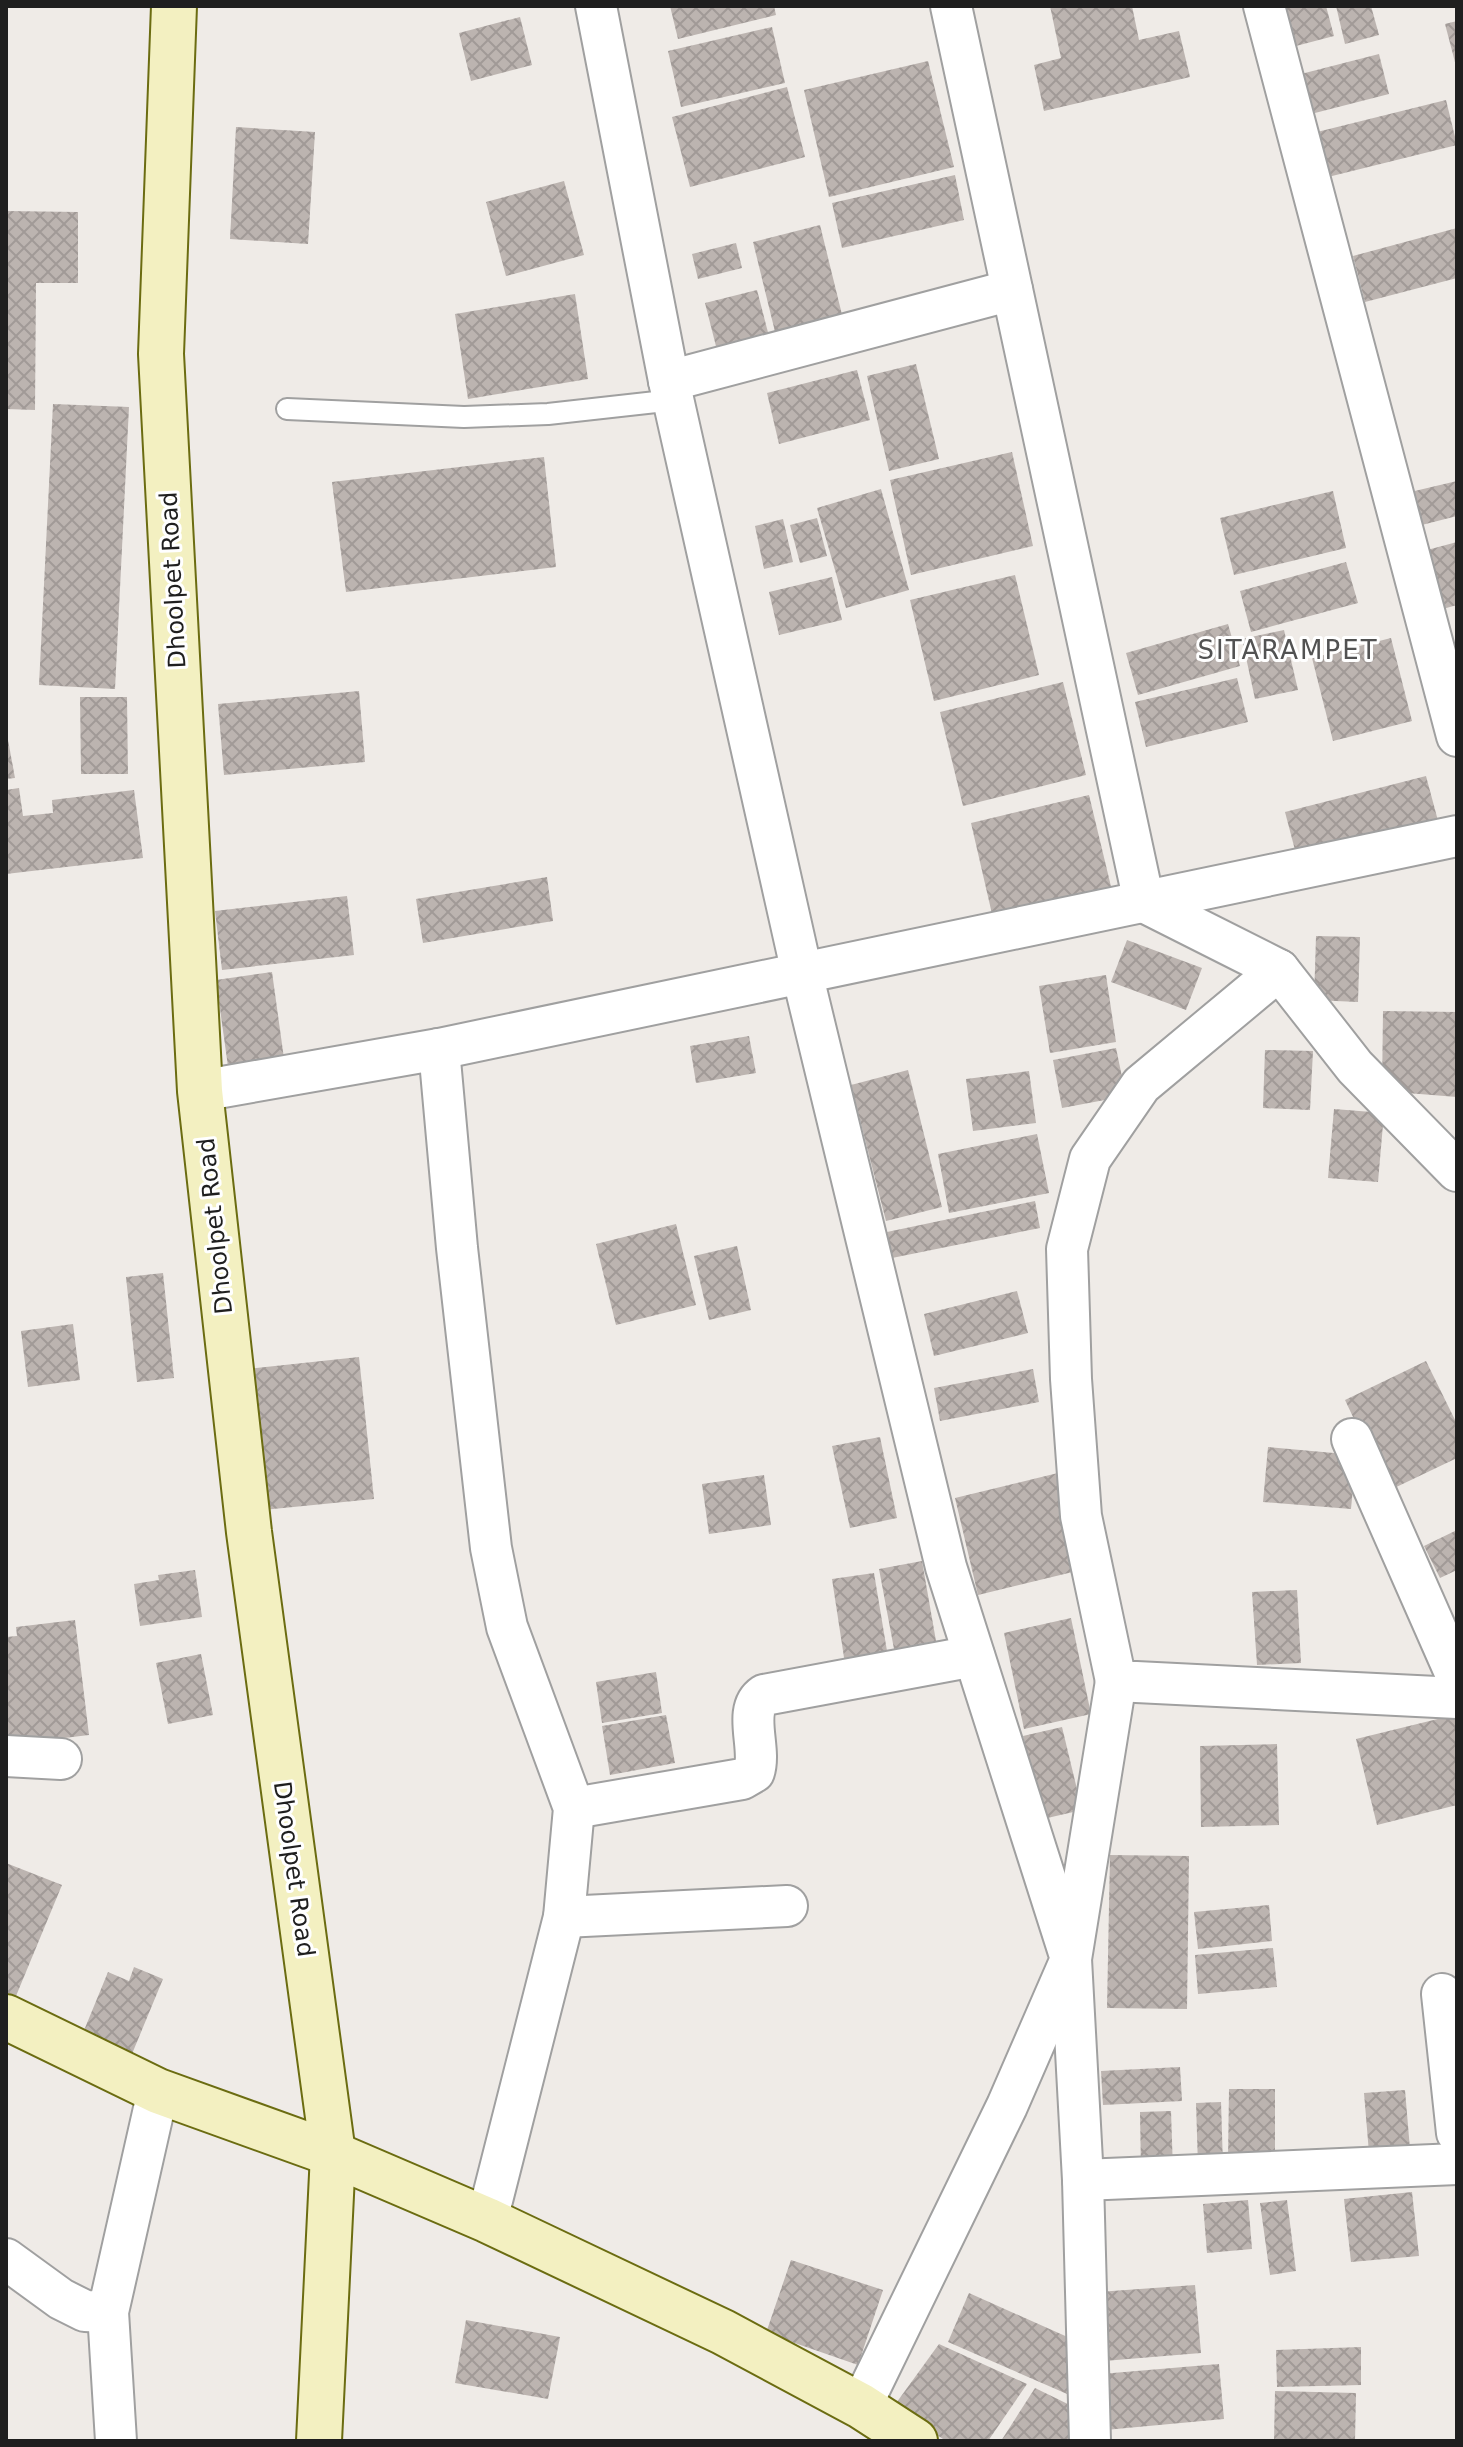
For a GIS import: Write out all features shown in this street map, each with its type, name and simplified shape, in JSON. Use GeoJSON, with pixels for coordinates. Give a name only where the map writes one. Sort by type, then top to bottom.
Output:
{"type":"FeatureCollection","features":[{"type":"Feature","properties":{"kind":"main road","name":"Dhoolpet Road"},"geometry":{"type":"LineString","coordinates":[[174,6],[161,354],[200,1091],[249,1532],[333,2154],[319,2441]]}},
{"type":"Feature","properties":{"kind":"main road"},"geometry":{"type":"LineString","coordinates":[[6,2017],[158,2091],[333,2154],[487,2220],[723,2332],[861,2406],[904,2438]]}},
{"type":"Feature","properties":{"kind":"street"},"geometry":{"type":"LineString","coordinates":[[596,6],[672,391],[802,973],[946,1567],[1071,1959],[1007,2106],[861,2406]]}},
{"type":"Feature","properties":{"kind":"street"},"geometry":{"type":"LineString","coordinates":[[951,6],[1144,902]]}},
{"type":"Feature","properties":{"kind":"street"},"geometry":{"type":"LineString","coordinates":[[1264,6],[1457,736]]}},
{"type":"Feature","properties":{"kind":"street"},"geometry":{"type":"LineString","coordinates":[[672,391],[1012,290]]}},
{"type":"Feature","properties":{"kind":"street"},"geometry":{"type":"LineString","coordinates":[[200,1091],[439,1049],[1457,836]]}},
{"type":"Feature","properties":{"kind":"street"},"geometry":{"type":"LineString","coordinates":[[1144,902],[1279,970],[1355,1067],[1457,1171]]}},
{"type":"Feature","properties":{"kind":"street"},"geometry":{"type":"LineString","coordinates":[[1090,2441],[1083,2180],[1071,1959],[1116,1681],[1081,1516],[1071,1379],[1067,1249],[1090,1159],[1141,1085],[1279,970]]}},
{"type":"Feature","properties":{"kind":"street"},"geometry":{"type":"LineString","coordinates":[[439,1049],[457,1248],[491,1548],[507,1627],[574,1808],[564,1917],[487,2220]]}},
{"type":"Feature","properties":{"kind":"street"},"geometry":{"type":"LineString","coordinates":[[1352,1439],[1457,1677]]}},
{"type":"Feature","properties":{"kind":"street"},"geometry":{"type":"LineString","coordinates":[[574,1808],[742,1779],[754,1772],[758,1760],[753,1710],[757,1700],[764,1695],[974,1656]]}},
{"type":"Feature","properties":{"kind":"street"},"geometry":{"type":"LineString","coordinates":[[1116,1681],[1457,1698]]}},
{"type":"Feature","properties":{"kind":"street"},"geometry":{"type":"LineString","coordinates":[[6,1756],[61,1759]]}},
{"type":"Feature","properties":{"kind":"street"},"geometry":{"type":"LineString","coordinates":[[564,1917],[787,1906]]}},
{"type":"Feature","properties":{"kind":"street"},"geometry":{"type":"LineString","coordinates":[[1442,1994],[1457,2133]]}},
{"type":"Feature","properties":{"kind":"street"},"geometry":{"type":"LineString","coordinates":[[116,2441],[108,2312],[158,2091]]}},
{"type":"Feature","properties":{"kind":"street"},"geometry":{"type":"LineString","coordinates":[[1083,2180],[1457,2164]]}},
{"type":"Feature","properties":{"kind":"street"},"geometry":{"type":"LineString","coordinates":[[6,2259],[61,2299],[85,2311],[108,2312]]}},
{"type":"Feature","properties":{"kind":"lane"},"geometry":{"type":"LineString","coordinates":[[287,409],[464,417],[548,414],[672,391]]}},
{"type":"Feature","properties":{"kind":"building"},"geometry":{"type":"Polygon","coordinates":[[[670,6],[774,6],[776,15],[678,39],[670,6]]]}},
{"type":"Feature","properties":{"kind":"building"},"geometry":{"type":"Polygon","coordinates":[[[1050,6],[1132,6],[1139,40],[1179,31],[1190,77],[1044,111],[1034,65],[1061,58],[1050,6]]]}},
{"type":"Feature","properties":{"kind":"building"},"geometry":{"type":"Polygon","coordinates":[[[1285,6],[1326,6],[1334,36],[1296,46],[1285,6]]]}},
{"type":"Feature","properties":{"kind":"building"},"geometry":{"type":"Polygon","coordinates":[[[1336,6],[1371,6],[1379,35],[1345,44],[1336,6]]]}},
{"type":"Feature","properties":{"kind":"building"},"geometry":{"type":"Polygon","coordinates":[[[520,17],[532,65],[471,81],[459,33],[520,17]]]}},
{"type":"Feature","properties":{"kind":"building"},"geometry":{"type":"Polygon","coordinates":[[[1457,21],[1457,66],[1456,66],[1445,24],[1457,21]]]}},
{"type":"Feature","properties":{"kind":"building"},"geometry":{"type":"Polygon","coordinates":[[[772,27],[785,83],[681,107],[668,51],[772,27]]]}},
{"type":"Feature","properties":{"kind":"building"},"geometry":{"type":"Polygon","coordinates":[[[1379,54],[1389,94],[1311,114],[1301,74],[1379,54]]]}},
{"type":"Feature","properties":{"kind":"building"},"geometry":{"type":"Polygon","coordinates":[[[928,61],[954,167],[829,197],[804,90],[928,61]]]}},
{"type":"Feature","properties":{"kind":"building"},"geometry":{"type":"Polygon","coordinates":[[[787,87],[805,157],[690,187],[672,117],[787,87]]]}},
{"type":"Feature","properties":{"kind":"building"},"geometry":{"type":"Polygon","coordinates":[[[1446,100],[1457,145],[1328,177],[1317,132],[1446,100]]]}},
{"type":"Feature","properties":{"kind":"building"},"geometry":{"type":"Polygon","coordinates":[[[236,127],[315,132],[308,244],[230,239],[236,127]]]}},
{"type":"Feature","properties":{"kind":"building"},"geometry":{"type":"Polygon","coordinates":[[[955,175],[964,220],[842,248],[832,203],[955,175]]]}},
{"type":"Feature","properties":{"kind":"building"},"geometry":{"type":"Polygon","coordinates":[[[564,181],[584,255],[506,276],[486,202],[564,181]]]}},
{"type":"Feature","properties":{"kind":"building"},"geometry":{"type":"Polygon","coordinates":[[[6,211],[78,212],[78,283],[36,283],[35,410],[6,409],[6,211]]]}},
{"type":"Feature","properties":{"kind":"building"},"geometry":{"type":"Polygon","coordinates":[[[820,225],[846,331],[779,348],[753,242],[820,225]]]}},
{"type":"Feature","properties":{"kind":"building"},"geometry":{"type":"Polygon","coordinates":[[[1457,228],[1457,278],[1365,302],[1353,256],[1457,228]]]}},
{"type":"Feature","properties":{"kind":"building"},"geometry":{"type":"Polygon","coordinates":[[[736,243],[742,268],[698,279],[692,254],[736,243]]]}},
{"type":"Feature","properties":{"kind":"building"},"geometry":{"type":"Polygon","coordinates":[[[757,290],[772,348],[720,362],[705,303],[757,290]]]}},
{"type":"Feature","properties":{"kind":"building"},"geometry":{"type":"Polygon","coordinates":[[[575,294],[588,379],[468,399],[455,314],[575,294]]]}},
{"type":"Feature","properties":{"kind":"building"},"geometry":{"type":"Polygon","coordinates":[[[916,364],[939,459],[889,471],[867,376],[916,364]]]}},
{"type":"Feature","properties":{"kind":"building"},"geometry":{"type":"Polygon","coordinates":[[[857,370],[870,420],[779,444],[767,393],[857,370]]]}},
{"type":"Feature","properties":{"kind":"building"},"geometry":{"type":"Polygon","coordinates":[[[53,404],[129,407],[115,689],[39,685],[53,404]]]}},
{"type":"Feature","properties":{"kind":"building"},"geometry":{"type":"Polygon","coordinates":[[[1012,452],[1033,546],[911,575],[890,480],[1012,452]]]}},
{"type":"Feature","properties":{"kind":"building"},"geometry":{"type":"Polygon","coordinates":[[[544,457],[556,567],[346,592],[332,482],[544,457]]]}},
{"type":"Feature","properties":{"kind":"building"},"geometry":{"type":"Polygon","coordinates":[[[1457,481],[1457,516],[1410,528],[1402,494],[1457,481]]]}},
{"type":"Feature","properties":{"kind":"building"},"geometry":{"type":"Polygon","coordinates":[[[881,489],[909,590],[846,608],[817,508],[881,489]]]}},
{"type":"Feature","properties":{"kind":"building"},"geometry":{"type":"Polygon","coordinates":[[[1333,491],[1346,548],[1234,575],[1220,518],[1333,491]]]}},
{"type":"Feature","properties":{"kind":"building"},"geometry":{"type":"Polygon","coordinates":[[[817,518],[827,556],[800,563],[790,525],[817,518]]]}},
{"type":"Feature","properties":{"kind":"building"},"geometry":{"type":"Polygon","coordinates":[[[783,519],[793,562],[764,569],[755,526],[783,519]]]}},
{"type":"Feature","properties":{"kind":"building"},"geometry":{"type":"Polygon","coordinates":[[[1457,542],[1457,605],[1432,612],[1416,553],[1457,542]]]}},
{"type":"Feature","properties":{"kind":"building"},"geometry":{"type":"Polygon","coordinates":[[[1346,562],[1358,603],[1251,632],[1240,591],[1346,562]]]}},
{"type":"Feature","properties":{"kind":"building"},"geometry":{"type":"Polygon","coordinates":[[[1015,575],[1039,675],[934,701],[910,600],[1015,575]]]}},
{"type":"Feature","properties":{"kind":"building"},"geometry":{"type":"Polygon","coordinates":[[[832,577],[842,620],[779,635],[769,592],[832,577]]]}},
{"type":"Feature","properties":{"kind":"building"},"geometry":{"type":"Polygon","coordinates":[[[1228,624],[1240,666],[1138,695],[1126,653],[1228,624]]]}},
{"type":"Feature","properties":{"kind":"building"},"geometry":{"type":"Polygon","coordinates":[[[1284,630],[1298,690],[1255,699],[1242,639],[1284,630]]]}},
{"type":"Feature","properties":{"kind":"building"},"geometry":{"type":"Polygon","coordinates":[[[1391,638],[1412,721],[1333,741],[1312,658],[1391,638]]]}},
{"type":"Feature","properties":{"kind":"building"},"geometry":{"type":"Polygon","coordinates":[[[1237,678],[1248,722],[1146,747],[1135,702],[1237,678]]]}},
{"type":"Feature","properties":{"kind":"building"},"geometry":{"type":"Polygon","coordinates":[[[1063,682],[1086,775],[963,806],[940,712],[1063,682]]]}},
{"type":"Feature","properties":{"kind":"building"},"geometry":{"type":"Polygon","coordinates":[[[359,691],[365,762],[224,775],[218,704],[359,691]]]}},
{"type":"Feature","properties":{"kind":"building"},"geometry":{"type":"Polygon","coordinates":[[[80,697],[127,697],[128,774],[81,774],[80,697]]]}},
{"type":"Feature","properties":{"kind":"building"},"geometry":{"type":"Polygon","coordinates":[[[6,729],[15,778],[6,779],[6,729]]]}},
{"type":"Feature","properties":{"kind":"building"},"geometry":{"type":"Polygon","coordinates":[[[1426,776],[1441,832],[1300,869],[1285,812],[1426,776]]]}},
{"type":"Feature","properties":{"kind":"building"},"geometry":{"type":"Polygon","coordinates":[[[19,788],[23,816],[53,813],[52,800],[134,790],[143,858],[6,874],[6,790],[19,788]]]}},
{"type":"Feature","properties":{"kind":"building"},"geometry":{"type":"Polygon","coordinates":[[[1089,795],[1114,899],[995,927],[971,823],[1089,795]]]}},
{"type":"Feature","properties":{"kind":"building"},"geometry":{"type":"Polygon","coordinates":[[[547,877],[553,921],[423,943],[416,899],[547,877]]]}},
{"type":"Feature","properties":{"kind":"building"},"geometry":{"type":"Polygon","coordinates":[[[347,896],[354,955],[222,970],[215,911],[347,896]]]}},
{"type":"Feature","properties":{"kind":"building"},"geometry":{"type":"Polygon","coordinates":[[[1316,936],[1360,937],[1358,1002],[1314,1000],[1316,936]]]}},
{"type":"Feature","properties":{"kind":"building"},"geometry":{"type":"Polygon","coordinates":[[[1127,940],[1202,968],[1186,1010],[1111,982],[1127,940]]]}},
{"type":"Feature","properties":{"kind":"building"},"geometry":{"type":"Polygon","coordinates":[[[272,972],[286,1073],[230,1081],[216,980],[272,972]]]}},
{"type":"Feature","properties":{"kind":"building"},"geometry":{"type":"Polygon","coordinates":[[[1106,975],[1116,1042],[1050,1053],[1039,986],[1106,975]]]}},
{"type":"Feature","properties":{"kind":"building"},"geometry":{"type":"Polygon","coordinates":[[[1383,1011],[1457,1012],[1457,1097],[1382,1091],[1383,1011]]]}},
{"type":"Feature","properties":{"kind":"building"},"geometry":{"type":"Polygon","coordinates":[[[749,1036],[756,1073],[696,1083],[690,1046],[749,1036]]]}},
{"type":"Feature","properties":{"kind":"building"},"geometry":{"type":"Polygon","coordinates":[[[1116,1048],[1126,1096],[1062,1108],[1053,1060],[1116,1048]]]}},
{"type":"Feature","properties":{"kind":"building"},"geometry":{"type":"Polygon","coordinates":[[[1265,1050],[1313,1051],[1310,1110],[1263,1108],[1265,1050]]]}},
{"type":"Feature","properties":{"kind":"building"},"geometry":{"type":"Polygon","coordinates":[[[908,1070],[942,1207],[886,1221],[851,1085],[908,1070]]]}},
{"type":"Feature","properties":{"kind":"building"},"geometry":{"type":"Polygon","coordinates":[[[1029,1071],[1036,1123],[973,1131],[966,1079],[1029,1071]]]}},
{"type":"Feature","properties":{"kind":"building"},"geometry":{"type":"Polygon","coordinates":[[[1334,1109],[1384,1113],[1378,1182],[1328,1178],[1334,1109]]]}},
{"type":"Feature","properties":{"kind":"building"},"geometry":{"type":"Polygon","coordinates":[[[1037,1134],[1049,1193],[949,1213],[938,1154],[1037,1134]]]}},
{"type":"Feature","properties":{"kind":"building"},"geometry":{"type":"Polygon","coordinates":[[[1035,1201],[1040,1228],[892,1258],[887,1232],[1035,1201]]]}},
{"type":"Feature","properties":{"kind":"building"},"geometry":{"type":"Polygon","coordinates":[[[676,1224],[696,1305],[616,1325],[596,1244],[676,1224]]]}},
{"type":"Feature","properties":{"kind":"building"},"geometry":{"type":"Polygon","coordinates":[[[737,1246],[751,1310],[709,1320],[694,1256],[737,1246]]]}},
{"type":"Feature","properties":{"kind":"building"},"geometry":{"type":"Polygon","coordinates":[[[163,1273],[174,1378],[137,1382],[126,1277],[163,1273]]]}},
{"type":"Feature","properties":{"kind":"building"},"geometry":{"type":"Polygon","coordinates":[[[1017,1291],[1028,1333],[934,1356],[924,1314],[1017,1291]]]}},
{"type":"Feature","properties":{"kind":"building"},"geometry":{"type":"Polygon","coordinates":[[[73,1324],[80,1380],[28,1387],[21,1331],[73,1324]]]}},
{"type":"Feature","properties":{"kind":"building"},"geometry":{"type":"Polygon","coordinates":[[[359,1357],[374,1499],[263,1510],[248,1369],[359,1357]]]}},
{"type":"Feature","properties":{"kind":"building"},"geometry":{"type":"Polygon","coordinates":[[[1426,1361],[1457,1424],[1457,1458],[1388,1491],[1345,1400],[1426,1361]]]}},
{"type":"Feature","properties":{"kind":"building"},"geometry":{"type":"Polygon","coordinates":[[[1033,1369],[1039,1402],[940,1421],[934,1388],[1033,1369]]]}},
{"type":"Feature","properties":{"kind":"building"},"geometry":{"type":"Polygon","coordinates":[[[880,1437],[897,1518],[850,1528],[832,1446],[880,1437]]]}},
{"type":"Feature","properties":{"kind":"building"},"geometry":{"type":"Polygon","coordinates":[[[1268,1447],[1356,1455],[1351,1509],[1263,1502],[1268,1447]]]}},
{"type":"Feature","properties":{"kind":"building"},"geometry":{"type":"Polygon","coordinates":[[[1062,1472],[1085,1569],[978,1595],[955,1498],[1062,1472]]]}},
{"type":"Feature","properties":{"kind":"building"},"geometry":{"type":"Polygon","coordinates":[[[764,1475],[771,1525],[709,1534],[702,1484],[764,1475]]]}},
{"type":"Feature","properties":{"kind":"building"},"geometry":{"type":"Polygon","coordinates":[[[1457,1530],[1457,1570],[1440,1578],[1424,1546],[1457,1530]]]}},
{"type":"Feature","properties":{"kind":"building"},"geometry":{"type":"Polygon","coordinates":[[[922,1561],[936,1641],[894,1649],[879,1569],[922,1561]]]}},
{"type":"Feature","properties":{"kind":"building"},"geometry":{"type":"Polygon","coordinates":[[[195,1570],[202,1617],[140,1626],[134,1584],[159,1580],[158,1575],[195,1570]]]}},
{"type":"Feature","properties":{"kind":"building"},"geometry":{"type":"Polygon","coordinates":[[[874,1573],[888,1657],[845,1664],[832,1579],[874,1573]]]}},
{"type":"Feature","properties":{"kind":"building"},"geometry":{"type":"Polygon","coordinates":[[[1297,1590],[1301,1663],[1257,1665],[1252,1592],[1297,1590]]]}},
{"type":"Feature","properties":{"kind":"building"},"geometry":{"type":"Polygon","coordinates":[[[1071,1618],[1091,1714],[1024,1729],[1004,1633],[1071,1618]]]}},
{"type":"Feature","properties":{"kind":"building"},"geometry":{"type":"Polygon","coordinates":[[[75,1620],[89,1735],[6,1745],[6,1637],[17,1636],[16,1627],[75,1620]]]}},
{"type":"Feature","properties":{"kind":"building"},"geometry":{"type":"Polygon","coordinates":[[[201,1654],[213,1715],[168,1724],[156,1663],[201,1654]]]}},
{"type":"Feature","properties":{"kind":"building"},"geometry":{"type":"Polygon","coordinates":[[[656,1672],[662,1713],[602,1723],[596,1682],[656,1672]]]}},
{"type":"Feature","properties":{"kind":"building"},"geometry":{"type":"Polygon","coordinates":[[[666,1715],[675,1763],[610,1775],[602,1726],[666,1715]]]}},
{"type":"Feature","properties":{"kind":"building"},"geometry":{"type":"Polygon","coordinates":[[[1454,1715],[1457,1727],[1457,1805],[1377,1825],[1356,1739],[1454,1715]]]}},
{"type":"Feature","properties":{"kind":"building"},"geometry":{"type":"Polygon","coordinates":[[[1062,1727],[1082,1810],[1043,1819],[1023,1736],[1062,1727]]]}},
{"type":"Feature","properties":{"kind":"building"},"geometry":{"type":"Polygon","coordinates":[[[1277,1744],[1279,1825],[1201,1827],[1200,1746],[1277,1744]]]}},
{"type":"Feature","properties":{"kind":"building"},"geometry":{"type":"Polygon","coordinates":[[[1110,1855],[1189,1856],[1187,2009],[1107,2008],[1110,1855]]]}},
{"type":"Feature","properties":{"kind":"building"},"geometry":{"type":"Polygon","coordinates":[[[6,1863],[62,1885],[16,1996],[6,1992],[6,1863]]]}},
{"type":"Feature","properties":{"kind":"building"},"geometry":{"type":"Polygon","coordinates":[[[1269,1905],[1272,1941],[1198,1949],[1194,1912],[1269,1905]]]}},
{"type":"Feature","properties":{"kind":"building"},"geometry":{"type":"Polygon","coordinates":[[[1273,1948],[1277,1987],[1198,1994],[1195,1955],[1273,1948]]]}},
{"type":"Feature","properties":{"kind":"building"},"geometry":{"type":"Polygon","coordinates":[[[134,1967],[163,1979],[127,2066],[78,2045],[108,1972],[129,1981],[134,1967]]]}},
{"type":"Feature","properties":{"kind":"building"},"geometry":{"type":"Polygon","coordinates":[[[1180,2067],[1182,2101],[1103,2105],[1101,2071],[1180,2067]]]}},
{"type":"Feature","properties":{"kind":"building"},"geometry":{"type":"Polygon","coordinates":[[[1229,2089],[1275,2089],[1275,2159],[1228,2159],[1229,2089]]]}},
{"type":"Feature","properties":{"kind":"building"},"geometry":{"type":"Polygon","coordinates":[[[1405,2090],[1411,2161],[1370,2165],[1364,2093],[1405,2090]]]}},
{"type":"Feature","properties":{"kind":"building"},"geometry":{"type":"Polygon","coordinates":[[[1221,2102],[1223,2166],[1198,2167],[1196,2103],[1221,2102]]]}},
{"type":"Feature","properties":{"kind":"building"},"geometry":{"type":"Polygon","coordinates":[[[1171,2111],[1173,2171],[1141,2172],[1140,2112],[1171,2111]]]}},
{"type":"Feature","properties":{"kind":"building"},"geometry":{"type":"Polygon","coordinates":[[[1412,2192],[1419,2256],[1351,2262],[1344,2199],[1412,2192]]]}},
{"type":"Feature","properties":{"kind":"building"},"geometry":{"type":"Polygon","coordinates":[[[1248,2200],[1252,2249],[1207,2253],[1203,2204],[1248,2200]]]}},
{"type":"Feature","properties":{"kind":"building"},"geometry":{"type":"Polygon","coordinates":[[[1287,2200],[1296,2271],[1270,2275],[1260,2203],[1287,2200]]]}},
{"type":"Feature","properties":{"kind":"building"},"geometry":{"type":"Polygon","coordinates":[[[791,2260],[883,2290],[858,2365],[766,2333],[791,2260]]]}},
{"type":"Feature","properties":{"kind":"building"},"geometry":{"type":"Polygon","coordinates":[[[1195,2285],[1201,2353],[1104,2361],[1098,2292],[1195,2285]]]}},
{"type":"Feature","properties":{"kind":"building"},"geometry":{"type":"Polygon","coordinates":[[[969,2293],[1081,2343],[1074,2397],[948,2342],[969,2293]]]}},
{"type":"Feature","properties":{"kind":"building"},"geometry":{"type":"Polygon","coordinates":[[[466,2320],[560,2337],[548,2399],[455,2383],[466,2320]]]}},
{"type":"Feature","properties":{"kind":"building"},"geometry":{"type":"Polygon","coordinates":[[[939,2344],[1027,2384],[988,2441],[946,2441],[894,2406],[939,2344]]]}},
{"type":"Feature","properties":{"kind":"building"},"geometry":{"type":"Polygon","coordinates":[[[1361,2347],[1361,2385],[1277,2387],[1276,2350],[1361,2347]]]}},
{"type":"Feature","properties":{"kind":"building"},"geometry":{"type":"Polygon","coordinates":[[[1219,2364],[1224,2419],[1105,2430],[1101,2374],[1219,2364]]]}},
{"type":"Feature","properties":{"kind":"building"},"geometry":{"type":"Polygon","coordinates":[[[1035,2388],[1076,2408],[1074,2441],[1001,2441],[1035,2388]]]}},
{"type":"Feature","properties":{"kind":"building"},"geometry":{"type":"Polygon","coordinates":[[[1275,2391],[1356,2393],[1355,2441],[1274,2441],[1275,2391]]]}},
{"type":"Feature","properties":{"kind":"district","name":"SITARAMPET"},"geometry":{"type":"Point","coordinates":[1288,650]}}]}
